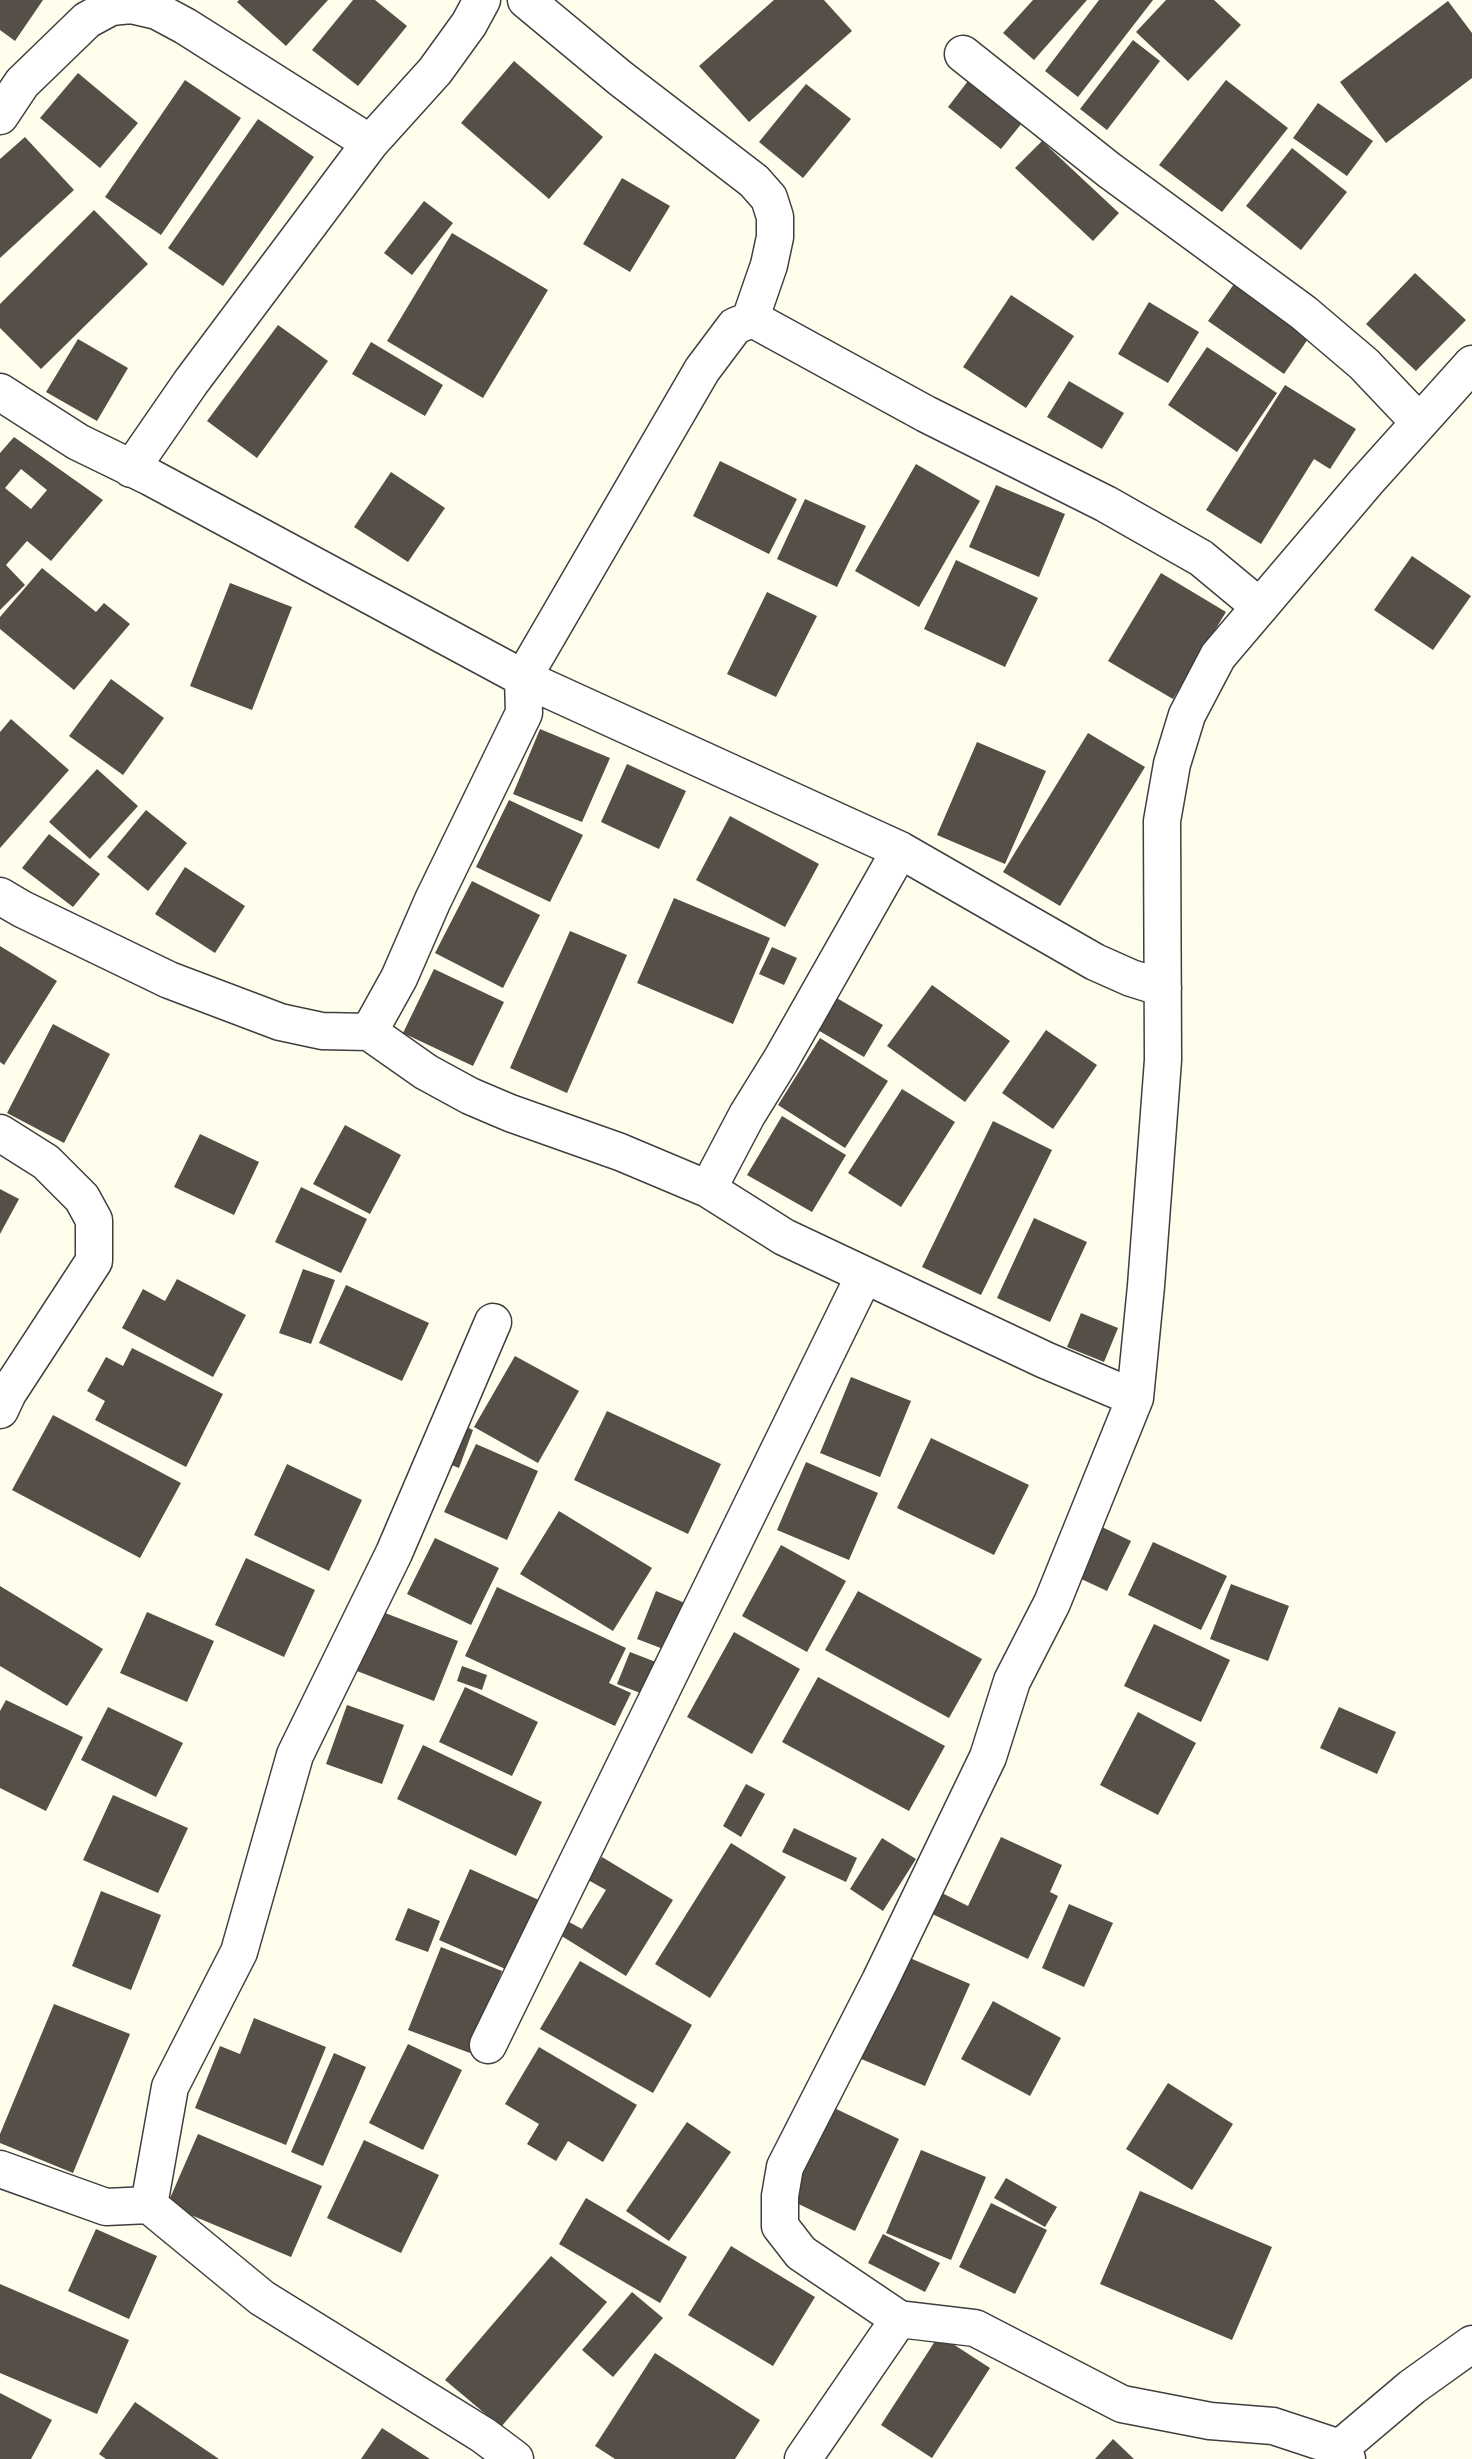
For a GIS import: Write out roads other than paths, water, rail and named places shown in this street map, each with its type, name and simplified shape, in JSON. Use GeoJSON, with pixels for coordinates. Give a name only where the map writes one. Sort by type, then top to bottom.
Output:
{"type":"FeatureCollection","features":[{"type":"Feature","properties":{"kind":"street"},"geometry":{"type":"LineString","coordinates":[[131,469],[191,382],[370,143],[435,71],[469,24],[482,0]]}},
{"type":"Feature","properties":{"kind":"street"},"geometry":{"type":"LineString","coordinates":[[526,0],[620,78],[754,181],[769,198],[775,217],[775,237],[750,320]]}},
{"type":"Feature","properties":{"kind":"street"},"geometry":{"type":"LineString","coordinates":[[0,116],[11,76],[87,20],[111,7],[131,5],[157,11],[185,26],[370,143]]}},
{"type":"Feature","properties":{"kind":"street"},"geometry":{"type":"LineString","coordinates":[[963,54],[1109,170],[1304,313],[1364,364],[1419,422]]}},
{"type":"Feature","properties":{"kind":"street"},"geometry":{"type":"LineString","coordinates":[[369,1032],[399,978],[433,900],[524,713],[523,678],[702,370],[735,326],[750,320],[764,325],[926,414],[1067,484],[1201,558],[1260,607]]}},
{"type":"Feature","properties":{"kind":"street"},"geometry":{"type":"LineString","coordinates":[[1472,364],[1218,656],[1187,715],[1172,764],[1162,821],[1163,1060],[1135,1398],[1052,1603],[1012,1681],[988,1757],[880,1981],[785,2167],[780,2196],[780,2226],[801,2253],[899,2319],[975,2328],[1122,2404],[1210,2421],[1273,2426],[1344,2454],[1412,2387],[1472,2344]]}},
{"type":"Feature","properties":{"kind":"street"},"geometry":{"type":"LineString","coordinates":[[0,392],[78,442],[523,678],[900,850],[1095,962],[1163,988]]}},
{"type":"Feature","properties":{"kind":"street"},"geometry":{"type":"LineString","coordinates":[[708,1189],[747,1115],[900,850]]}},
{"type":"Feature","properties":{"kind":"street"},"geometry":{"type":"LineString","coordinates":[[0,896],[169,980],[280,1022],[322,1031],[369,1032],[426,1072],[470,1096],[620,1152],[708,1189],[784,1237],[1045,1360],[1135,1398]]}},
{"type":"Feature","properties":{"kind":"street"},"geometry":{"type":"LineString","coordinates":[[0,1133],[46,1162],[82,1198],[94,1220],[94,1261],[0,1410]]}},
{"type":"Feature","properties":{"kind":"street"},"geometry":{"type":"LineString","coordinates":[[488,2045],[864,1276]]}},
{"type":"Feature","properties":{"kind":"street"},"geometry":{"type":"LineString","coordinates":[[149,2205],[170,2087],[239,1952],[295,1755],[394,1553],[493,1322]]}},
{"type":"Feature","properties":{"kind":"street"},"geometry":{"type":"LineString","coordinates":[[0,2169],[106,2207],[149,2205],[262,2298],[483,2435],[515,2459]]}},
{"type":"Feature","properties":{"kind":"street"},"geometry":{"type":"LineString","coordinates":[[803,2459],[899,2319]]}}]}
